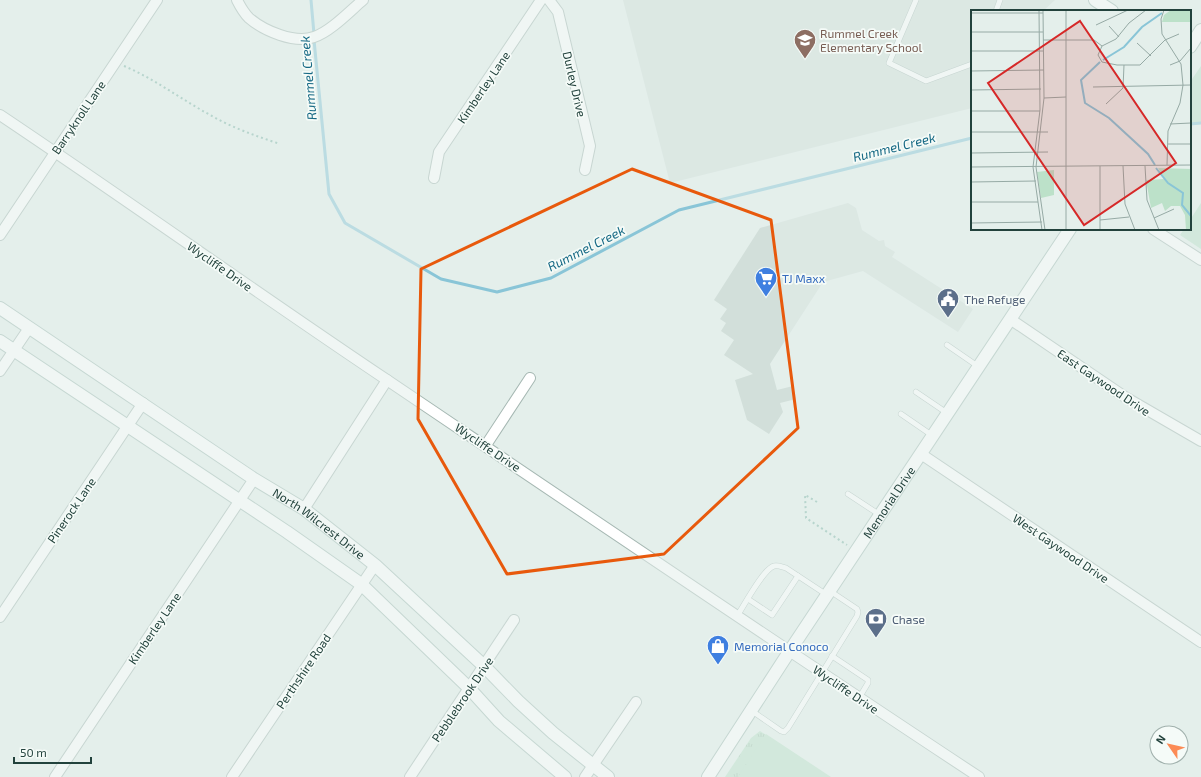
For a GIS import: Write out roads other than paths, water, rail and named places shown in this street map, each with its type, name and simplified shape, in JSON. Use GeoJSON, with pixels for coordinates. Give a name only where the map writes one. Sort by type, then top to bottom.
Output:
{"type":"FeatureCollection","features":[{"type":"Feature","properties":{"kind":"main road"},"geometry":{"type":"LineString","coordinates":[[1096,0],[1111,10]]}},
{"type":"Feature","properties":{"kind":"main road"},"geometry":{"type":"LineString","coordinates":[[1191,45],[1201,30]]}},
{"type":"Feature","properties":{"kind":"main road","name":"Memorial Drive"},"geometry":{"type":"LineString","coordinates":[[708,777],[789,652],[1069,230]]}},
{"type":"Feature","properties":{"kind":"main road","name":"North Wilcrest Drive"},"geometry":{"type":"LineString","coordinates":[[0,308],[254,479],[304,510],[375,565],[484,666],[518,701],[592,766],[608,777]]}},
{"type":"Feature","properties":{"kind":"main road","name":"North Wilcrest Drive"},"geometry":{"type":"LineString","coordinates":[[0,340],[239,500],[361,584],[469,688],[499,721],[565,777]]}},
{"type":"Feature","properties":{"kind":"street","name":"Barryknoll Lane"},"geometry":{"type":"LineString","coordinates":[[0,235],[157,0]]}},
{"type":"Feature","properties":{"kind":"street"},"geometry":{"type":"LineString","coordinates":[[237,0],[249,17],[266,29],[302,39],[315,37],[324,32],[363,0]]}},
{"type":"Feature","properties":{"kind":"street","name":"Kimberley Lane"},"geometry":{"type":"LineString","coordinates":[[434,178],[439,152],[541,0]]}},
{"type":"Feature","properties":{"kind":"street","name":"Durley Drive"},"geometry":{"type":"LineString","coordinates":[[549,0],[558,12],[590,146],[585,170]]}},
{"type":"Feature","properties":{"kind":"street","name":"Wycliffe Drive"},"geometry":{"type":"LineString","coordinates":[[0,115],[387,380],[486,445],[789,652],[979,777]]}},
{"type":"Feature","properties":{"kind":"street"},"geometry":{"type":"LineString","coordinates":[[1155,230],[1201,260]]}},
{"type":"Feature","properties":{"kind":"street","name":"East Gaywood Drive"},"geometry":{"type":"LineString","coordinates":[[1010,319],[1124,398],[1201,441]]}},
{"type":"Feature","properties":{"kind":"street"},"geometry":{"type":"LineString","coordinates":[[0,371],[29,328]]}},
{"type":"Feature","properties":{"kind":"street"},"geometry":{"type":"LineString","coordinates":[[486,445],[530,378]]}},
{"type":"Feature","properties":{"kind":"street"},"geometry":{"type":"LineString","coordinates":[[304,510],[387,380]]}},
{"type":"Feature","properties":{"kind":"street","name":"Pinerock Lane"},"geometry":{"type":"LineString","coordinates":[[0,617],[143,403]]}},
{"type":"Feature","properties":{"kind":"street","name":"West Gaywood Drive"},"geometry":{"type":"LineString","coordinates":[[921,454],[1201,642]]}},
{"type":"Feature","properties":{"kind":"street","name":"Kimberley Lane"},"geometry":{"type":"LineString","coordinates":[[55,777],[254,479]]}},
{"type":"Feature","properties":{"kind":"street","name":"Perthshire Road"},"geometry":{"type":"LineString","coordinates":[[232,777],[375,565]]}},
{"type":"Feature","properties":{"kind":"street","name":"Pebblebrook Drive"},"geometry":{"type":"LineString","coordinates":[[410,777],[514,620]]}},
{"type":"Feature","properties":{"kind":"street"},"geometry":{"type":"LineString","coordinates":[[585,777],[636,702]]}},
{"type":"Feature","properties":{"kind":"lane"},"geometry":{"type":"LineString","coordinates":[[916,0],[889,63],[926,81],[971,64]]}},
{"type":"Feature","properties":{"kind":"lane"},"geometry":{"type":"LineString","coordinates":[[996,10],[1000,0]]}},
{"type":"Feature","properties":{"kind":"lane"},"geometry":{"type":"LineString","coordinates":[[947,345],[979,367]]}},
{"type":"Feature","properties":{"kind":"lane"},"geometry":{"type":"LineString","coordinates":[[916,392],[948,413]]}},
{"type":"Feature","properties":{"kind":"lane"},"geometry":{"type":"LineString","coordinates":[[901,414],[933,436]]}},
{"type":"Feature","properties":{"kind":"lane"},"geometry":{"type":"LineString","coordinates":[[848,494],[880,515]]}},
{"type":"Feature","properties":{"kind":"lane"},"geometry":{"type":"LineString","coordinates":[[737,616],[764,574],[773,566],[779,566],[798,576],[858,612],[857,616],[788,728],[784,732],[752,711]]}},
{"type":"Feature","properties":{"kind":"lane"},"geometry":{"type":"LineString","coordinates":[[748,599],[772,615],[798,576]]}},
{"type":"Feature","properties":{"kind":"lane"},"geometry":{"type":"LineString","coordinates":[[832,656],[868,680],[868,683],[859,698]]}},
{"type":"Feature","properties":{"kind":"waterway","name":"Rummel Creek"},"geometry":{"type":"LineString","coordinates":[[311,0],[314,34]]}},
{"type":"Feature","properties":{"kind":"waterway","name":"Rummel Creek"},"geometry":{"type":"LineString","coordinates":[[314,40],[329,194],[345,223],[441,279],[497,292],[551,278],[679,210],[971,138]]}},
{"type":"Feature","properties":{"kind":"waterway","name":"Rummel Creek"},"geometry":{"type":"LineString","coordinates":[[1191,124],[1201,123]]}},
{"type":"Feature","properties":{"kind":"place","name":"Rummel Creek Elementary School"},"geometry":{"type":"Point","coordinates":[805,60]}},
{"type":"Feature","properties":{"kind":"place","name":"TJ Maxx"},"geometry":{"type":"Point","coordinates":[766,298]}},
{"type":"Feature","properties":{"kind":"place","name":"The Refuge"},"geometry":{"type":"Point","coordinates":[948,318]}},
{"type":"Feature","properties":{"kind":"place","name":"Chase"},"geometry":{"type":"Point","coordinates":[876,638]}},
{"type":"Feature","properties":{"kind":"place","name":"Memorial Conoco"},"geometry":{"type":"Point","coordinates":[718,666]}}]}
